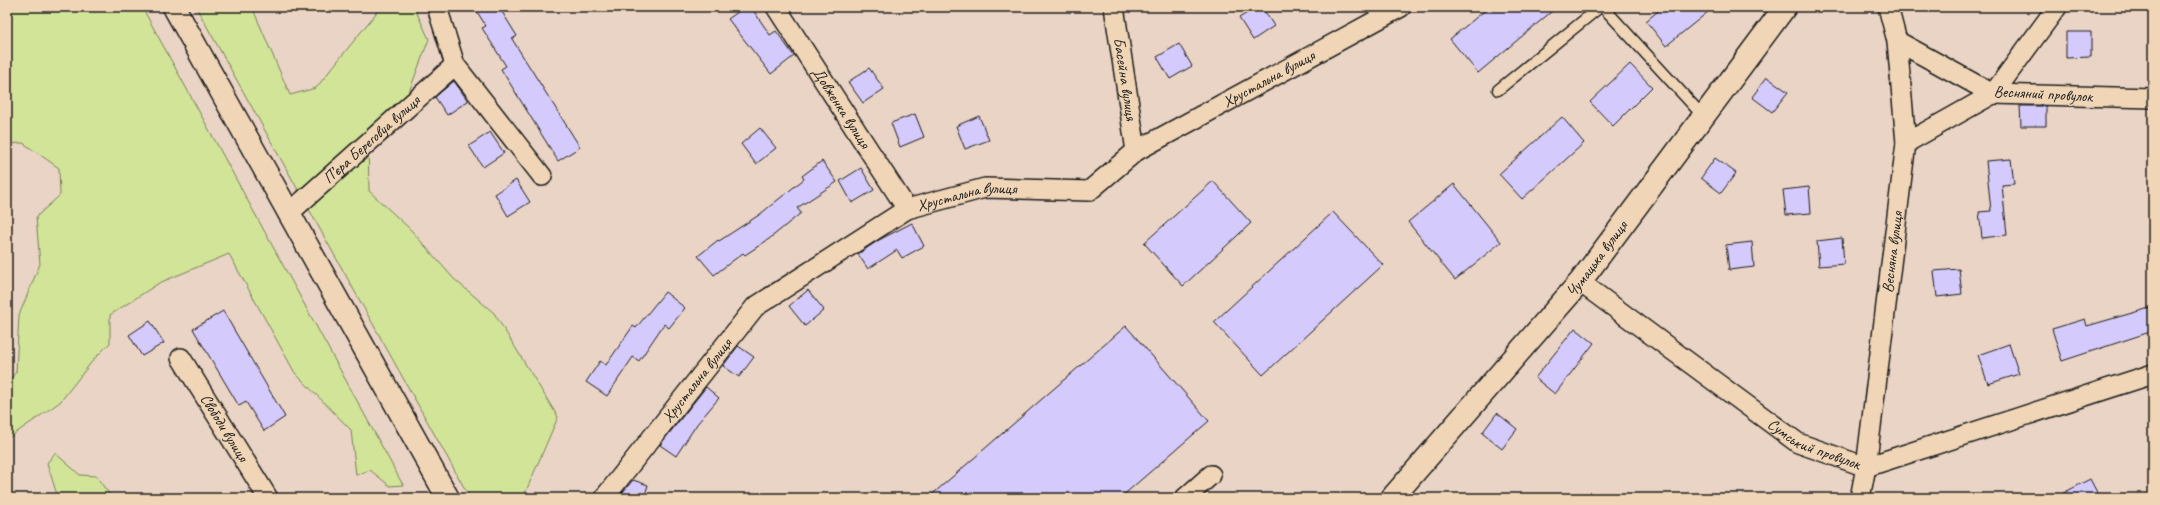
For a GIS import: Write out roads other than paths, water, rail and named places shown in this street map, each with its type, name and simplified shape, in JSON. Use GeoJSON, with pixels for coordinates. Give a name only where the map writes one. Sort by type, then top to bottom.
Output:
{"type":"FeatureCollection","features":[{"type":"Feature","properties":{"kind":"main road"},"geometry":{"type":"LineString","coordinates":[[174,7],[288,214],[448,498]]}},
{"type":"Feature","properties":{"kind":"main road","name":"Чумацька вулиця"},"geometry":{"type":"LineString","coordinates":[[1392,498],[1580,282],[1785,7]]}},
{"type":"Feature","properties":{"kind":"street"},"geometry":{"type":"LineString","coordinates":[[437,7],[455,65],[542,176]]}},
{"type":"Feature","properties":{"kind":"street","name":"Довженка вулиця"},"geometry":{"type":"LineString","coordinates":[[776,7],[907,209]]}},
{"type":"Feature","properties":{"kind":"street","name":"Басейна вулиця"},"geometry":{"type":"LineString","coordinates":[[1114,7],[1136,151]]}},
{"type":"Feature","properties":{"kind":"street","name":"Хрустальна вулиця"},"geometry":{"type":"LineString","coordinates":[[604,498],[755,308],[907,209],[985,188],[1089,191],[1136,151],[1401,7]]}},
{"type":"Feature","properties":{"kind":"street","name":"Весняна вулиця"},"geometry":{"type":"LineString","coordinates":[[1860,498],[1866,467],[1906,143],[1897,41],[1888,7]]}},
{"type":"Feature","properties":{"kind":"street"},"geometry":{"type":"LineString","coordinates":[[1906,143],[1993,94],[2057,7]]}},
{"type":"Feature","properties":{"kind":"street","name":"Весняний провулок"},"geometry":{"type":"LineString","coordinates":[[1897,41],[1993,94],[2153,98]]}},
{"type":"Feature","properties":{"kind":"street","name":"П’єра Береговуа вулиця"},"geometry":{"type":"LineString","coordinates":[[288,214],[455,65]]}},
{"type":"Feature","properties":{"kind":"street","name":"Сумський провулок"},"geometry":{"type":"LineString","coordinates":[[1580,282],[1798,443],[1866,467],[2153,374]]}},
{"type":"Feature","properties":{"kind":"street","name":"Свободи вулиця"},"geometry":{"type":"LineString","coordinates":[[181,358],[268,498]]}},
{"type":"Feature","properties":{"kind":"street"},"geometry":{"type":"LineString","coordinates":[[1185,498],[1211,475]]}},
{"type":"Feature","properties":{"kind":"lane"},"geometry":{"type":"LineString","coordinates":[[1498,90],[1602,7],[1703,116]]}}]}
